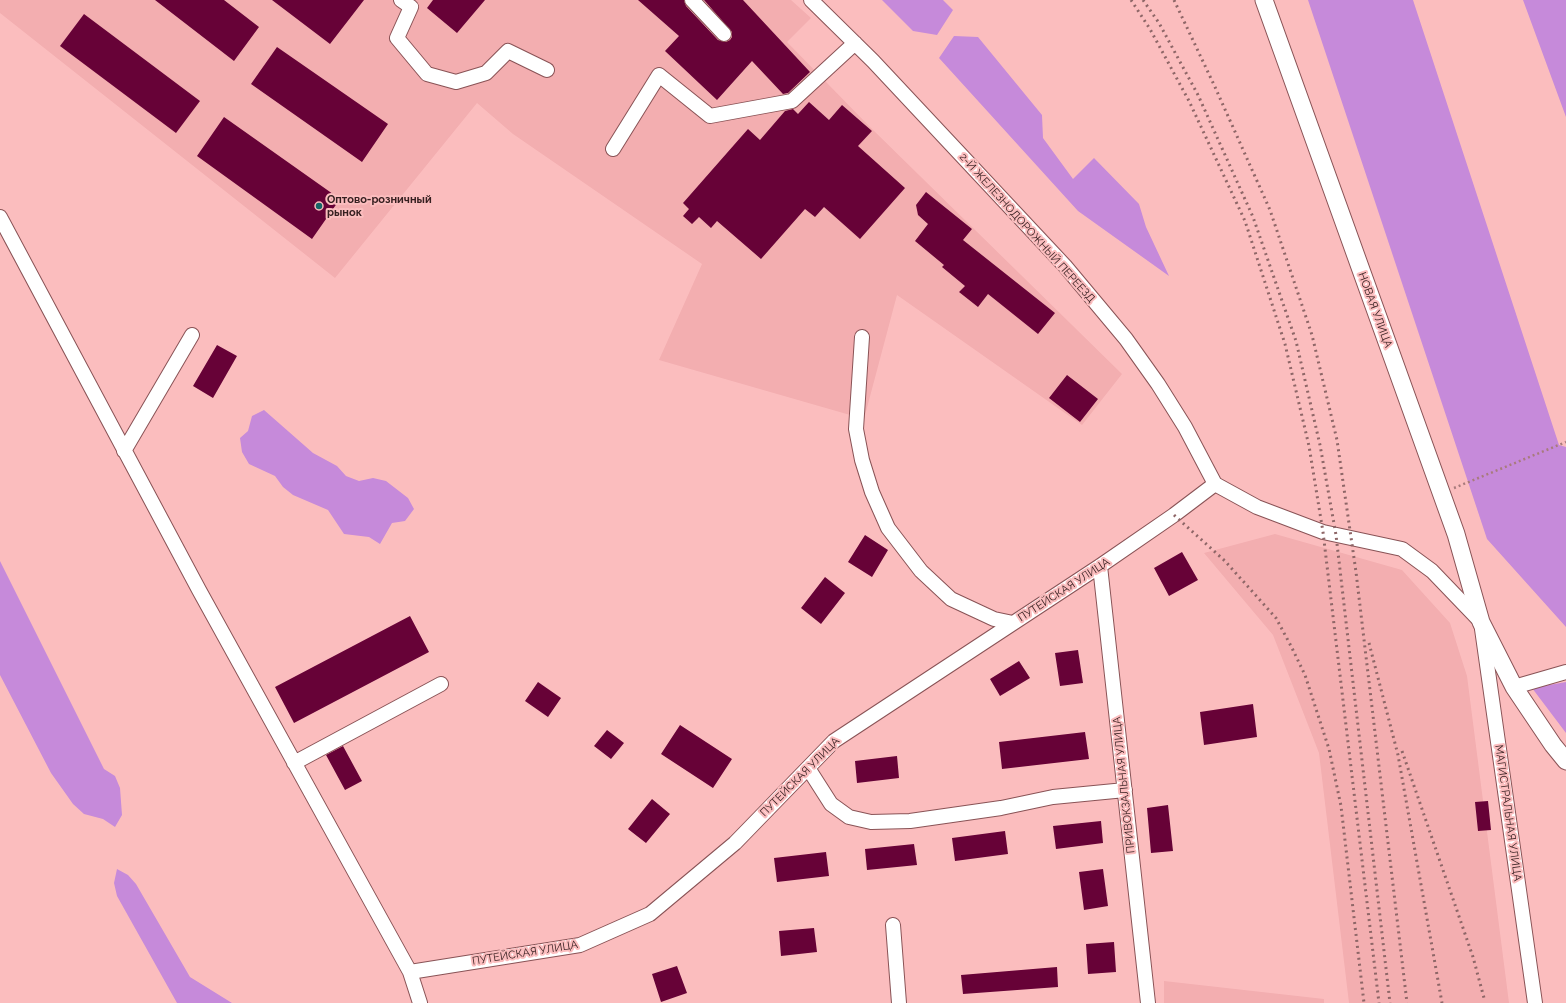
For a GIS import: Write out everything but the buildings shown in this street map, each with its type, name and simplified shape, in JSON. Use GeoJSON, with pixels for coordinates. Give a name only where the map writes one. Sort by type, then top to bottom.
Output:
{"type":"FeatureCollection","features":[{"type":"Feature","properties":{"kind":"main road","name":"НОВАЯ УЛИЦА"},"geometry":{"type":"LineString","coordinates":[[1264,0],[1456,534],[1481,622],[1514,687],[1566,761]]}},
{"type":"Feature","properties":{"kind":"street"},"geometry":{"type":"LineString","coordinates":[[401,0],[411,7],[397,38],[427,74],[456,82],[486,73],[508,51],[547,70]]}},
{"type":"Feature","properties":{"kind":"street"},"geometry":{"type":"LineString","coordinates":[[692,0],[724,34]]}},
{"type":"Feature","properties":{"kind":"street","name":"2-Й ЖЕЛЕЗНОДОРОЖНЫЙ ПЕРЕЕЗД"},"geometry":{"type":"LineString","coordinates":[[811,0],[855,43],[1065,266],[1126,339],[1170,402],[1215,484]]}},
{"type":"Feature","properties":{"kind":"street"},"geometry":{"type":"LineString","coordinates":[[613,149],[659,75],[710,116],[726,114],[792,101],[855,43]]}},
{"type":"Feature","properties":{"kind":"street"},"geometry":{"type":"LineString","coordinates":[[0,217],[199,590],[410,972],[420,1003]]}},
{"type":"Feature","properties":{"kind":"street"},"geometry":{"type":"LineString","coordinates":[[124,450],[192,335]]}},
{"type":"Feature","properties":{"kind":"street"},"geometry":{"type":"LineString","coordinates":[[862,337],[856,429],[862,460],[868,479],[888,528],[921,571],[952,599],[994,618],[1013,624]]}},
{"type":"Feature","properties":{"kind":"street"},"geometry":{"type":"LineString","coordinates":[[1215,484],[1257,507],[1323,532],[1402,549],[1432,571],[1481,622]]}},
{"type":"Feature","properties":{"kind":"street","name":"ПУТЕЙСКАЯ УЛИЦА"},"geometry":{"type":"LineString","coordinates":[[410,972],[580,945],[650,914],[735,843],[834,740],[1100,566],[1174,515],[1215,484]]}},
{"type":"Feature","properties":{"kind":"street","name":"ПРИВОКЗАЛЬНАЯ УЛИЦА"},"geometry":{"type":"LineString","coordinates":[[1100,566],[1148,1003]]}},
{"type":"Feature","properties":{"kind":"street","name":"МАГИСТРАЛЬНАЯ УЛИЦА"},"geometry":{"type":"LineString","coordinates":[[1481,622],[1535,1003]]}},
{"type":"Feature","properties":{"kind":"street"},"geometry":{"type":"LineString","coordinates":[[1514,687],[1566,672]]}},
{"type":"Feature","properties":{"kind":"street"},"geometry":{"type":"LineString","coordinates":[[294,762],[441,684]]}},
{"type":"Feature","properties":{"kind":"street"},"geometry":{"type":"LineString","coordinates":[[808,768],[831,804],[849,817],[871,822],[910,821],[1000,808],[1053,797],[1125,790]]}},
{"type":"Feature","properties":{"kind":"street"},"geometry":{"type":"LineString","coordinates":[[893,926],[899,1003]]}},
{"type":"Feature","properties":{"kind":"path"},"geometry":{"type":"LineString","coordinates":[[1441,493],[1566,442]]}},
{"type":"Feature","properties":{"kind":"shaded area"},"geometry":{"type":"Polygon","coordinates":[[[0,0],[791,0],[811,18],[787,42],[869,126],[1122,374],[1082,425],[897,295],[864,419],[659,360],[702,264],[513,134],[477,103],[335,278],[0,13],[0,0]]]}},
{"type":"Feature","properties":{"kind":"shaded area"},"geometry":{"type":"Polygon","coordinates":[[[882,0],[943,0],[953,10],[937,35],[913,31],[882,0]]]}},
{"type":"Feature","properties":{"kind":"shaded area"},"geometry":{"type":"Polygon","coordinates":[[[1308,0],[1413,0],[1559,445],[1566,447],[1566,627],[1487,539],[1308,0]]]}},
{"type":"Feature","properties":{"kind":"shaded area"},"geometry":{"type":"Polygon","coordinates":[[[1523,0],[1566,0],[1566,117],[1523,0]]]}},
{"type":"Feature","properties":{"kind":"shaded area"},"geometry":{"type":"Polygon","coordinates":[[[954,36],[978,37],[1042,115],[1043,138],[1073,179],[1094,158],[1139,204],[1146,227],[1169,276],[1078,211],[939,58],[954,36]]]}},
{"type":"Feature","properties":{"kind":"shaded area"},"geometry":{"type":"Polygon","coordinates":[[[264,410],[313,453],[337,466],[346,476],[359,481],[373,478],[386,481],[408,498],[414,509],[405,521],[392,523],[380,544],[369,537],[344,534],[328,510],[293,495],[283,487],[275,476],[249,464],[242,452],[240,438],[248,431],[252,416],[264,410]]]}},
{"type":"Feature","properties":{"kind":"shaded area"},"geometry":{"type":"Polygon","coordinates":[[[1275,534],[1402,570],[1450,623],[1467,676],[1509,1003],[1349,1003],[1319,753],[1273,635],[1204,553],[1275,534]]]}},
{"type":"Feature","properties":{"kind":"shaded area"},"geometry":{"type":"Polygon","coordinates":[[[0,561],[104,769],[115,776],[120,788],[122,815],[115,827],[103,819],[84,814],[73,804],[51,773],[0,675],[0,561]]]}},
{"type":"Feature","properties":{"kind":"shaded area"},"geometry":{"type":"Polygon","coordinates":[[[1566,682],[1566,733],[1532,688],[1566,682]]]}},
{"type":"Feature","properties":{"kind":"shaded area"},"geometry":{"type":"Polygon","coordinates":[[[117,869],[128,875],[136,884],[190,977],[232,1003],[177,1003],[117,896],[114,883],[117,869]]]}},
{"type":"Feature","properties":{"kind":"shaded area"},"geometry":{"type":"Polygon","coordinates":[[[1164,981],[1324,999],[1324,1003],[1164,1003],[1164,981]]]}},
{"type":"Feature","properties":{"kind":"railway"},"geometry":{"type":"LineString","coordinates":[[1131,0],[1150,29],[1189,101],[1245,221],[1285,344],[1309,446],[1323,532],[1379,1003]]}},
{"type":"Feature","properties":{"kind":"railway"},"geometry":{"type":"LineString","coordinates":[[1143,0],[1159,23],[1198,95],[1253,217],[1296,341],[1320,445],[1336,535],[1390,1003]]}},
{"type":"Feature","properties":{"kind":"railway"},"geometry":{"type":"LineString","coordinates":[[1174,0],[1270,210],[1312,335],[1337,440],[1356,572],[1407,1003]]}},
{"type":"Feature","properties":{"kind":"railway"},"geometry":{"type":"LineString","coordinates":[[1174,515],[1225,561],[1276,618],[1305,675],[1329,749],[1341,806],[1364,1003]]}},
{"type":"Feature","properties":{"kind":"railway"},"geometry":{"type":"LineString","coordinates":[[1369,643],[1398,755],[1442,1003]]}},
{"type":"Feature","properties":{"kind":"railway"},"geometry":{"type":"LineString","coordinates":[[1402,751],[1473,957],[1484,998]]}},
{"type":"Feature","properties":{"kind":"place","name":"Оптово-розничный рынок"},"geometry":{"type":"Point","coordinates":[319,206]}}]}
